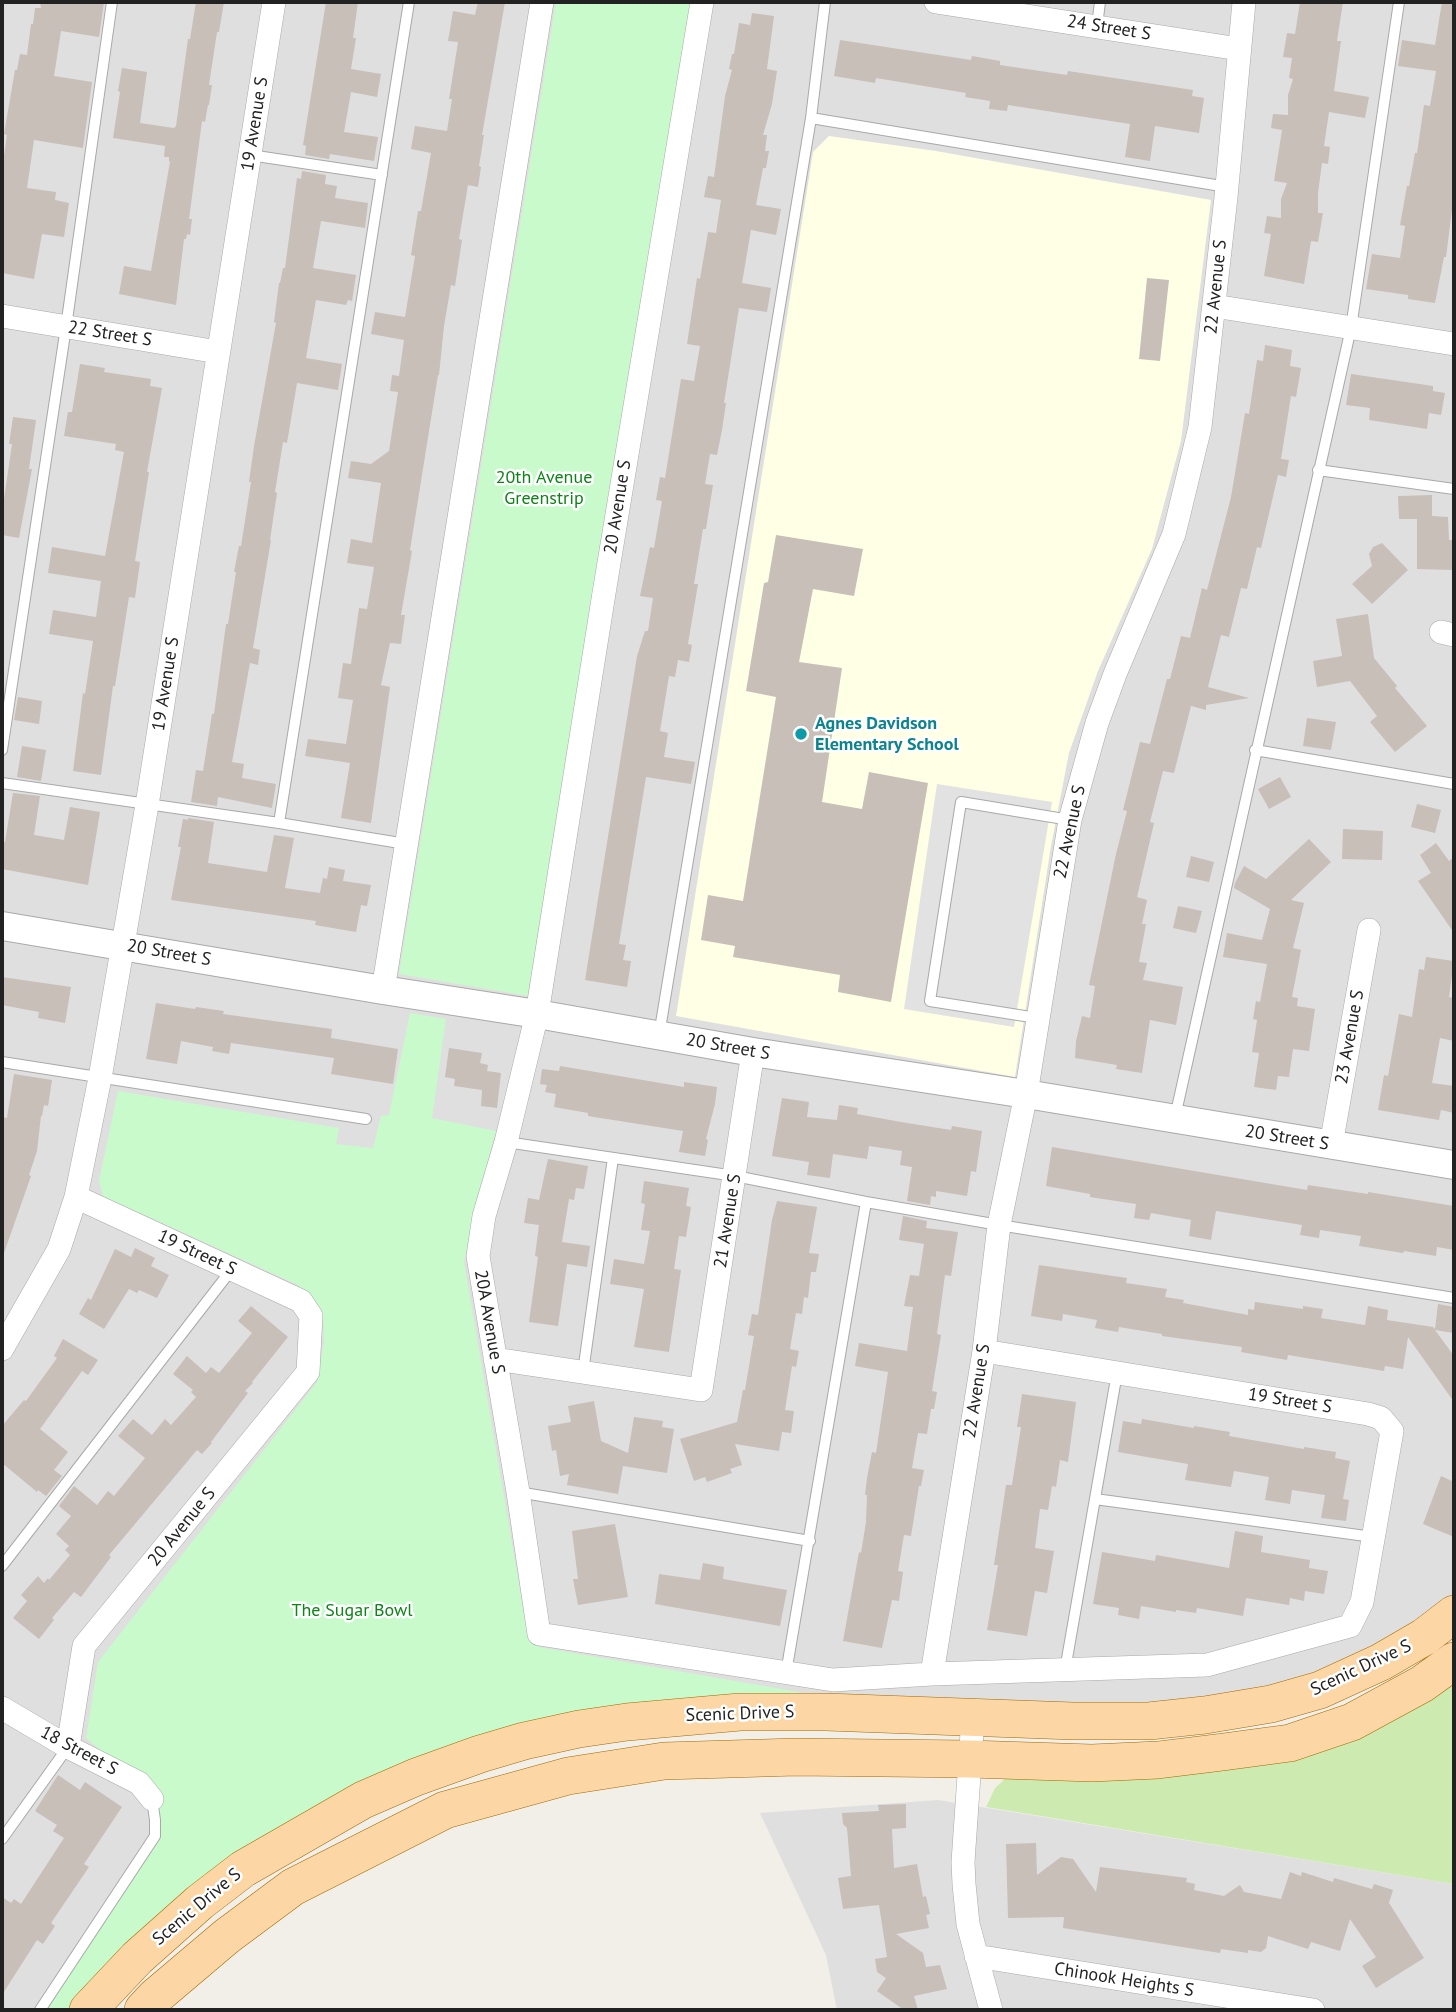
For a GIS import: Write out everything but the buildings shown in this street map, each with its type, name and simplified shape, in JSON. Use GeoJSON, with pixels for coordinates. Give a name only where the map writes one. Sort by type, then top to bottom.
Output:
{"type":"FeatureCollection","features":[{"type":"Feature","properties":{"kind":"main road","name":"Scenic Drive S"},"geometry":{"type":"LineString","coordinates":[[88,2010],[137,1958],[200,1902],[243,1869],[363,1800],[416,1777],[524,1741],[579,1729],[676,1716],[740,1712],[1149,1721],[1205,1715],[1271,1704],[1320,1690],[1424,1637],[1454,1614]]}},
{"type":"Feature","properties":{"kind":"main road"},"geometry":{"type":"LineString","coordinates":[[143,2010],[227,1936],[293,1887],[445,1810],[568,1776],[664,1761],[796,1757],[1092,1763],[1145,1761],[1290,1743],[1352,1722],[1422,1684],[1454,1661]]}},
{"type":"Feature","properties":{"kind":"street","name":"19 Avenue S"},"geometry":{"type":"LineString","coordinates":[[2,1349],[59,1249],[76,1197],[100,1078],[147,805],[274,2]]}},
{"type":"Feature","properties":{"kind":"street"},"geometry":{"type":"LineString","coordinates":[[383,990],[542,2]]}},
{"type":"Feature","properties":{"kind":"street","name":"20 Avenue S"},"geometry":{"type":"LineString","coordinates":[[537,1014],[702,2]]}},
{"type":"Feature","properties":{"kind":"street","name":"24 Street S"},"geometry":{"type":"LineString","coordinates":[[936,2],[970,4],[1239,49]]}},
{"type":"Feature","properties":{"kind":"street","name":"22 Avenue S"},"geometry":{"type":"LineString","coordinates":[[932,1674],[984,1352],[999,1225],[1026,1094],[1070,820],[1097,723],[1174,534],[1200,427],[1227,187],[1244,2]]}},
{"type":"Feature","properties":{"kind":"street"},"geometry":{"type":"LineString","coordinates":[[1214,306],[1454,344]]}},
{"type":"Feature","properties":{"kind":"street","name":"22 Street S"},"geometry":{"type":"LineString","coordinates":[[2,317],[218,352]]}},
{"type":"Feature","properties":{"kind":"street","name":"20 Street S"},"geometry":{"type":"LineString","coordinates":[[2,926],[753,1052],[1454,1165]]}},
{"type":"Feature","properties":{"kind":"street","name":"23 Avenue S"},"geometry":{"type":"LineString","coordinates":[[1331,1145],[1369,930]]}},
{"type":"Feature","properties":{"kind":"street","name":"20A Avenue S"},"geometry":{"type":"LineString","coordinates":[[537,1014],[506,1142],[484,1216],[478,1256],[539,1634],[786,1673]]}},
{"type":"Feature","properties":{"kind":"street","name":"21 Avenue S"},"geometry":{"type":"LineString","coordinates":[[583,1372],[701,1390],[753,1052]]}},
{"type":"Feature","properties":{"kind":"street","name":"19 Street S"},"geometry":{"type":"LineString","coordinates":[[76,1197],[301,1301],[311,1316]]}},
{"type":"Feature","properties":{"kind":"street","name":"20 Avenue S"},"geometry":{"type":"LineString","coordinates":[[68,1747],[84,1646],[308,1372],[311,1316]]}},
{"type":"Feature","properties":{"kind":"street","name":"19 Street S"},"geometry":{"type":"LineString","coordinates":[[984,1352],[1368,1414],[1381,1419],[1392,1431],[1362,1602],[1350,1626],[1207,1665],[1065,1670]]}},
{"type":"Feature","properties":{"kind":"street"},"geometry":{"type":"LineString","coordinates":[[495,1359],[583,1372]]}},
{"type":"Feature","properties":{"kind":"street"},"geometry":{"type":"LineString","coordinates":[[786,1673],[833,1680],[1065,1670]]}},
{"type":"Feature","properties":{"kind":"street","name":"18 Street S"},"geometry":{"type":"LineString","coordinates":[[2,1708],[68,1747],[139,1783],[152,1799]]}},
{"type":"Feature","properties":{"kind":"street"},"geometry":{"type":"LineString","coordinates":[[973,1717],[964,1884],[968,1924],[991,2010]]}},
{"type":"Feature","properties":{"kind":"street","name":"Chinook Heights S"},"geometry":{"type":"LineString","coordinates":[[976,1956],[1313,2010]]}},
{"type":"Feature","properties":{"kind":"lane"},"geometry":{"type":"LineString","coordinates":[[2,750],[112,2]]}},
{"type":"Feature","properties":{"kind":"lane"},"geometry":{"type":"LineString","coordinates":[[279,823],[409,2]]}},
{"type":"Feature","properties":{"kind":"lane"},"geometry":{"type":"LineString","coordinates":[[659,1035],[811,118],[825,2]]}},
{"type":"Feature","properties":{"kind":"lane"},"geometry":{"type":"LineString","coordinates":[[1097,26],[1100,2]]}},
{"type":"Feature","properties":{"kind":"lane"},"geometry":{"type":"LineString","coordinates":[[1174,1119],[1350,328],[1399,2]]}},
{"type":"Feature","properties":{"kind":"lane"},"geometry":{"type":"LineString","coordinates":[[811,118],[1227,187]]}},
{"type":"Feature","properties":{"kind":"lane"},"geometry":{"type":"LineString","coordinates":[[250,155],[382,175]]}},
{"type":"Feature","properties":{"kind":"lane"},"geometry":{"type":"LineString","coordinates":[[1318,470],[1454,489]]}},
{"type":"Feature","properties":{"kind":"lane"},"geometry":{"type":"LineString","coordinates":[[1255,750],[1454,785]]}},
{"type":"Feature","properties":{"kind":"lane"},"geometry":{"type":"LineString","coordinates":[[2,783],[407,844]]}},
{"type":"Feature","properties":{"kind":"lane"},"geometry":{"type":"LineString","coordinates":[[1037,1018],[930,1001],[961,802],[1070,820]]}},
{"type":"Feature","properties":{"kind":"lane"},"geometry":{"type":"LineString","coordinates":[[2,1062],[366,1119]]}},
{"type":"Feature","properties":{"kind":"lane"},"geometry":{"type":"LineString","coordinates":[[506,1142],[735,1176],[999,1225],[1454,1298]]}},
{"type":"Feature","properties":{"kind":"lane"},"geometry":{"type":"LineString","coordinates":[[583,1372],[613,1158]]}},
{"type":"Feature","properties":{"kind":"lane"},"geometry":{"type":"LineString","coordinates":[[786,1673],[866,1202]]}},
{"type":"Feature","properties":{"kind":"lane"},"geometry":{"type":"LineString","coordinates":[[2,1566],[232,1269]]}},
{"type":"Feature","properties":{"kind":"lane"},"geometry":{"type":"LineString","coordinates":[[1065,1670],[1116,1373]]}},
{"type":"Feature","properties":{"kind":"lane"},"geometry":{"type":"LineString","coordinates":[[518,1492],[810,1541]]}},
{"type":"Feature","properties":{"kind":"lane"},"geometry":{"type":"LineString","coordinates":[[1095,1499],[1373,1537]]}},
{"type":"Feature","properties":{"kind":"lane"},"geometry":{"type":"LineString","coordinates":[[2,1839],[68,1747]]}},
{"type":"Feature","properties":{"kind":"lane"},"geometry":{"type":"LineString","coordinates":[[40,2010],[155,1836],[152,1799]]}},
{"type":"Feature","properties":{"kind":"shaded area"},"geometry":{"type":"Polygon","coordinates":[[[2,2],[1454,2],[1454,1614],[1271,1704],[627,1722],[318,1825],[88,2010],[2,2010],[2,2]]]}},
{"type":"Feature","properties":{"kind":"shaded area"},"geometry":{"type":"Polygon","coordinates":[[[829,136],[936,151],[1211,200],[1181,441],[1152,549],[1098,671],[1069,753],[1051,846],[1015,1077],[676,1016],[813,152],[829,136]]]}},
{"type":"Feature","properties":{"kind":"shaded area"},"geometry":{"type":"Polygon","coordinates":[[[937,784],[1052,802],[1014,1027],[904,1009],[937,784]]]}},
{"type":"Feature","properties":{"kind":"shaded area"},"geometry":{"type":"Polygon","coordinates":[[[938,1800],[1454,1884],[1454,2010],[837,2010],[826,1955],[760,1813],[938,1800]]]}},
{"type":"Feature","properties":{"kind":"green space","name":"20th Avenue Greenstrip"},"geometry":{"type":"Polygon","coordinates":[[[556,2],[690,2],[529,996],[399,974],[556,2]]]}},
{"type":"Feature","properties":{"kind":"green space","name":"The Sugar Bowl"},"geometry":{"type":"Polygon","coordinates":[[[410,1013],[446,1019],[432,1118],[496,1131],[464,1262],[528,1637],[539,1647],[816,1695],[376,1783],[73,2010],[40,2010],[155,1836],[155,1820],[139,1783],[86,1738],[98,1662],[317,1382],[324,1342],[323,1314],[298,1285],[103,1196],[99,1181],[118,1091],[339,1128],[336,1144],[373,1148],[381,1116],[389,1115],[410,1013]]]}},
{"type":"Feature","properties":{"kind":"green space"},"geometry":{"type":"Polygon","coordinates":[[[1454,1678],[1454,1884],[986,1807],[995,1788],[1009,1775],[1176,1774],[1454,1678]]]}},
{"type":"Feature","properties":{"kind":"place","name":"Agnes Davidson Elementary School"},"geometry":{"type":"Point","coordinates":[801,734]}}]}
